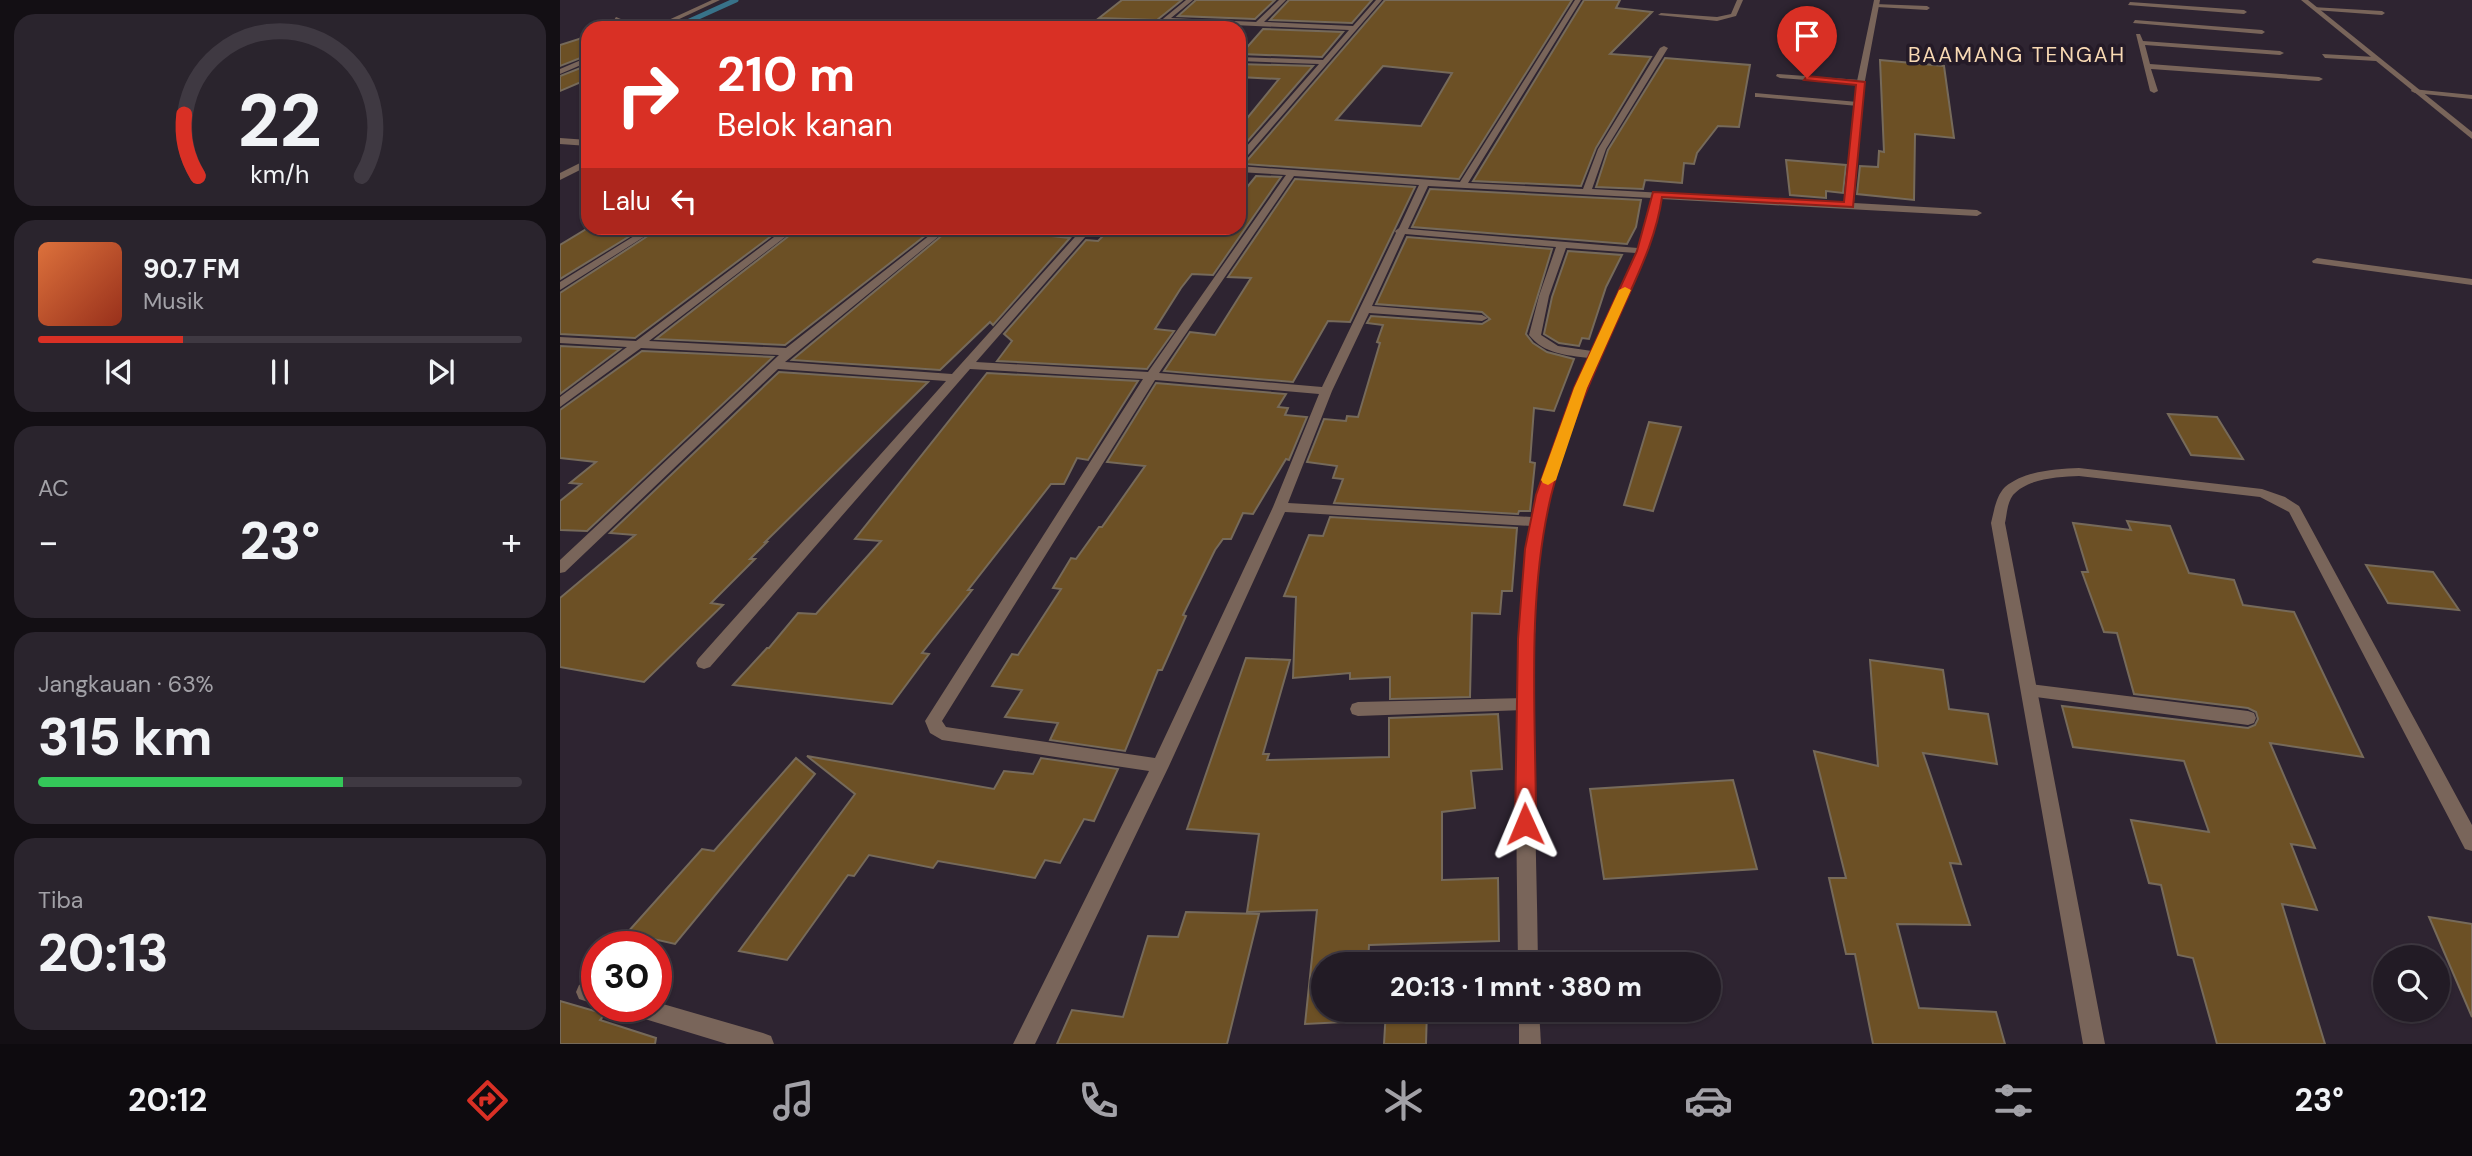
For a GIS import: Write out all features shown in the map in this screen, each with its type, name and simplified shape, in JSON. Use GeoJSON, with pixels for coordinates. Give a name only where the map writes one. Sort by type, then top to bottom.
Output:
{"type":"FeatureCollection","features":[{"type":"Feature","properties":{"kind":"street"},"geometry":{"type":"LineString","coordinates":[[670,21],[718,0]]}},
{"type":"Feature","properties":{"kind":"street"},"geometry":{"type":"LineString","coordinates":[[1164,21],[1190,0]]}},
{"type":"Feature","properties":{"kind":"street"},"geometry":{"type":"LineString","coordinates":[[1258,24],[1283,0]]}},
{"type":"Feature","properties":{"kind":"street"},"geometry":{"type":"LineString","coordinates":[[1246,152],[1378,0]]}},
{"type":"Feature","properties":{"kind":"street"},"geometry":{"type":"LineString","coordinates":[[1462,184],[1578,0]]}},
{"type":"Feature","properties":{"kind":"street"},"geometry":{"type":"LineString","coordinates":[[1661,15],[1717,19],[1734,15],[1740,0]]}},
{"type":"Feature","properties":{"kind":"street"},"geometry":{"type":"LineString","coordinates":[[2304,0],[2472,136]]}},
{"type":"Feature","properties":{"kind":"street"},"geometry":{"type":"LineString","coordinates":[[2154,91],[2129,2],[2244,12]]}},
{"type":"Feature","properties":{"kind":"street"},"geometry":{"type":"LineString","coordinates":[[1849,205],[1860,82],[1877,3],[1927,8]]}},
{"type":"Feature","properties":{"kind":"street"},"geometry":{"type":"LineString","coordinates":[[2314,8],[2382,13]]}},
{"type":"Feature","properties":{"kind":"street"},"geometry":{"type":"LineString","coordinates":[[616,19],[621,21]]}},
{"type":"Feature","properties":{"kind":"street"},"geometry":{"type":"LineString","coordinates":[[2135,22],[2262,32]]}},
{"type":"Feature","properties":{"kind":"street"},"geometry":{"type":"LineString","coordinates":[[1246,24],[1355,28]]}},
{"type":"Feature","properties":{"kind":"street"},"geometry":{"type":"LineString","coordinates":[[2140,43],[2280,53]]}},
{"type":"Feature","properties":{"kind":"street"},"geometry":{"type":"LineString","coordinates":[[1587,190],[1602,149],[1664,48]]}},
{"type":"Feature","properties":{"kind":"street"},"geometry":{"type":"LineString","coordinates":[[2325,56],[2376,59]]}},
{"type":"Feature","properties":{"kind":"street"},"geometry":{"type":"LineString","coordinates":[[1246,59],[1326,62]]}},
{"type":"Feature","properties":{"kind":"street"},"geometry":{"type":"LineString","coordinates":[[560,72],[581,62]]}},
{"type":"Feature","properties":{"kind":"street"},"geometry":{"type":"LineString","coordinates":[[2147,66],[2319,79]]}},
{"type":"Feature","properties":{"kind":"street"},"geometry":{"type":"LineString","coordinates":[[1780,76],[1860,82]]}},
{"type":"Feature","properties":{"kind":"street"},"geometry":{"type":"LineString","coordinates":[[2415,92],[2472,97]]}},
{"type":"Feature","properties":{"kind":"street"},"geometry":{"type":"LineString","coordinates":[[1758,95],[1858,104]]}},
{"type":"Feature","properties":{"kind":"street"},"geometry":{"type":"LineString","coordinates":[[560,141],[581,142]]}},
{"type":"Feature","properties":{"kind":"street"},"geometry":{"type":"LineString","coordinates":[[560,177],[581,166]]}},
{"type":"Feature","properties":{"kind":"street"},"geometry":{"type":"LineString","coordinates":[[1246,170],[1425,183],[1977,213]]}},
{"type":"Feature","properties":{"kind":"street"},"geometry":{"type":"LineString","coordinates":[[1160,766],[942,733],[936,729],[933,721],[1151,376],[1291,174]]}},
{"type":"Feature","properties":{"kind":"street"},"geometry":{"type":"LineString","coordinates":[[1024,1044],[1160,766],[1280,507],[1326,391],[1425,183]]}},
{"type":"Feature","properties":{"kind":"street"},"geometry":{"type":"LineString","coordinates":[[1528,952],[1525,704],[1531,575],[1538,522],[1556,456],[1596,355],[1642,251],[1654,217],[1657,194]]}},
{"type":"Feature","properties":{"kind":"street"},"geometry":{"type":"LineString","coordinates":[[1400,231],[1642,251]]}},
{"type":"Feature","properties":{"kind":"street"},"geometry":{"type":"LineString","coordinates":[[560,287],[642,235]]}},
{"type":"Feature","properties":{"kind":"street"},"geometry":{"type":"LineString","coordinates":[[560,403],[783,235]]}},
{"type":"Feature","properties":{"kind":"street"},"geometry":{"type":"LineString","coordinates":[[560,568],[789,352],[935,235]]}},
{"type":"Feature","properties":{"kind":"street"},"geometry":{"type":"LineString","coordinates":[[704,663],[1082,235]]}},
{"type":"Feature","properties":{"kind":"street"},"geometry":{"type":"LineString","coordinates":[[1562,244],[1544,296],[1535,335],[1541,344],[1554,349],[1596,355]]}},
{"type":"Feature","properties":{"kind":"street"},"geometry":{"type":"LineString","coordinates":[[2317,261],[2472,282]]}},
{"type":"Feature","properties":{"kind":"street"},"geometry":{"type":"LineString","coordinates":[[1364,309],[1482,318]]}},
{"type":"Feature","properties":{"kind":"street"},"geometry":{"type":"LineString","coordinates":[[560,340],[789,352]]}},
{"type":"Feature","properties":{"kind":"street"},"geometry":{"type":"LineString","coordinates":[[776,365],[956,378]]}},
{"type":"Feature","properties":{"kind":"street"},"geometry":{"type":"LineString","coordinates":[[967,365],[1151,376],[1326,391]]}},
{"type":"Feature","properties":{"kind":"street"},"geometry":{"type":"LineString","coordinates":[[2094,1044],[1998,523],[2002,504],[2009,491],[2027,481],[2052,473],[2079,472],[2262,493],[2294,509],[2472,844]]}},
{"type":"Feature","properties":{"kind":"street"},"geometry":{"type":"LineString","coordinates":[[1280,507],[1538,522]]}},
{"type":"Feature","properties":{"kind":"street"},"geometry":{"type":"LineString","coordinates":[[2029,690],[2248,718]]}},
{"type":"Feature","properties":{"kind":"street"},"geometry":{"type":"LineString","coordinates":[[1358,709],[1525,704]]}},
{"type":"Feature","properties":{"kind":"street"},"geometry":{"type":"LineString","coordinates":[[672,1017],[764,1044]]}},
{"type":"Feature","properties":{"kind":"street"},"geometry":{"type":"LineString","coordinates":[[1529,1022],[1530,1044]]}},
{"type":"Feature","properties":{"kind":"building"},"geometry":{"type":"Polygon","coordinates":[[[1122,0],[1182,0],[1157,20],[1099,18],[1122,0]]]}},
{"type":"Feature","properties":{"kind":"building"},"geometry":{"type":"Polygon","coordinates":[[[1196,0],[1275,0],[1255,19],[1178,16],[1196,0]]]}},
{"type":"Feature","properties":{"kind":"building"},"geometry":{"type":"Polygon","coordinates":[[[1289,0],[1372,0],[1352,23],[1270,20],[1289,0]]]}},
{"type":"Feature","properties":{"kind":"building"},"geometry":{"type":"Polygon","coordinates":[[[1385,0],[1572,0],[1459,179],[1246,164],[1246,162],[1385,0]],[[1383,66],[1336,120],[1421,126],[1452,73],[1383,66]]]}},
{"type":"Feature","properties":{"kind":"building"},"geometry":{"type":"Polygon","coordinates":[[[1584,0],[1620,0],[1616,8],[1652,12],[1610,54],[1651,57],[1596,148],[1581,186],[1473,181],[1584,0]]]}},
{"type":"Feature","properties":{"kind":"building"},"geometry":{"type":"Polygon","coordinates":[[[1263,29],[1343,32],[1322,57],[1246,54],[1246,48],[1263,29]]]}},
{"type":"Feature","properties":{"kind":"building"},"geometry":{"type":"Polygon","coordinates":[[[581,38],[581,58],[560,66],[560,45],[581,38]]]}},
{"type":"Feature","properties":{"kind":"building"},"geometry":{"type":"Polygon","coordinates":[[[1665,58],[1750,65],[1739,127],[1718,126],[1697,153],[1694,164],[1684,163],[1682,183],[1645,180],[1643,189],[1596,187],[1608,150],[1665,58]]]}},
{"type":"Feature","properties":{"kind":"building"},"geometry":{"type":"Polygon","coordinates":[[[1880,60],[1944,66],[1954,138],[1915,134],[1914,200],[1857,194],[1860,166],[1878,167],[1879,151],[1884,152],[1880,60]]]}},
{"type":"Feature","properties":{"kind":"building"},"geometry":{"type":"Polygon","coordinates":[[[1246,64],[1313,66],[1246,143],[1246,119],[1279,79],[1246,77],[1246,64]]]}},
{"type":"Feature","properties":{"kind":"building"},"geometry":{"type":"Polygon","coordinates":[[[581,68],[581,82],[560,91],[560,76],[581,68]]]}},
{"type":"Feature","properties":{"kind":"building"},"geometry":{"type":"Polygon","coordinates":[[[1786,160],[1846,165],[1843,193],[1826,191],[1826,198],[1790,195],[1786,160]]]}},
{"type":"Feature","properties":{"kind":"building"},"geometry":{"type":"Polygon","coordinates":[[[1256,176],[1281,177],[1246,227],[1246,188],[1256,176]]]}},
{"type":"Feature","properties":{"kind":"building"},"geometry":{"type":"Polygon","coordinates":[[[1295,179],[1415,187],[1350,322],[1328,321],[1293,382],[1164,371],[1190,332],[1215,335],[1251,278],[1228,277],[1295,179]]]}},
{"type":"Feature","properties":{"kind":"building"},"geometry":{"type":"Polygon","coordinates":[[[1430,189],[1641,200],[1636,227],[1627,244],[1412,227],[1430,189]]]}},
{"type":"Feature","properties":{"kind":"building"},"geometry":{"type":"Polygon","coordinates":[[[581,232],[581,235],[632,235],[560,279],[560,245],[581,232]]]}},
{"type":"Feature","properties":{"kind":"building"},"geometry":{"type":"Polygon","coordinates":[[[649,235],[773,235],[635,338],[560,334],[560,293],[649,235]]]}},
{"type":"Feature","properties":{"kind":"building"},"geometry":{"type":"Polygon","coordinates":[[[790,235],[926,235],[785,345],[656,339],[790,235]]]}},
{"type":"Feature","properties":{"kind":"building"},"geometry":{"type":"Polygon","coordinates":[[[943,235],[1042,235],[1070,238],[993,325],[990,322],[940,370],[792,360],[943,235]]]}},
{"type":"Feature","properties":{"kind":"building"},"geometry":{"type":"Polygon","coordinates":[[[1104,235],[1241,235],[1213,275],[1192,274],[1181,288],[1155,329],[1174,331],[1147,369],[997,361],[1012,341],[1004,334],[1086,240],[1098,241],[1104,235]]]}},
{"type":"Feature","properties":{"kind":"building"},"geometry":{"type":"Polygon","coordinates":[[[1407,237],[1552,249],[1526,334],[1533,343],[1547,352],[1574,359],[1554,411],[1534,408],[1530,462],[1535,463],[1530,511],[1519,511],[1518,514],[1334,503],[1343,479],[1333,478],[1337,466],[1307,462],[1324,419],[1346,421],[1347,416],[1358,417],[1383,325],[1367,323],[1371,316],[1482,324],[1490,319],[1482,312],[1376,304],[1407,237]]]}},
{"type":"Feature","properties":{"kind":"building"},"geometry":{"type":"Polygon","coordinates":[[[1568,251],[1622,255],[1606,287],[1589,339],[1582,338],[1579,346],[1559,343],[1544,334],[1552,297],[1568,251]]]}},
{"type":"Feature","properties":{"kind":"building"},"geometry":{"type":"Polygon","coordinates":[[[560,346],[620,349],[560,394],[560,346]]]}},
{"type":"Feature","properties":{"kind":"building"},"geometry":{"type":"Polygon","coordinates":[[[642,351],[773,357],[587,531],[560,530],[560,501],[581,484],[570,483],[596,462],[560,458],[560,410],[642,351]]]}},
{"type":"Feature","properties":{"kind":"building"},"geometry":{"type":"Polygon","coordinates":[[[779,372],[928,382],[765,542],[750,559],[755,559],[711,603],[723,605],[644,682],[560,667],[560,598],[635,535],[610,533],[779,372]]]}},
{"type":"Feature","properties":{"kind":"building"},"geometry":{"type":"Polygon","coordinates":[[[987,373],[1138,381],[1088,460],[1077,458],[1064,484],[1051,484],[968,590],[972,590],[922,653],[929,654],[892,704],[733,685],[798,613],[816,614],[881,541],[855,539],[987,373]]]}},
{"type":"Feature","properties":{"kind":"building"},"geometry":{"type":"Polygon","coordinates":[[[1156,383],[1286,394],[1278,407],[1288,408],[1285,415],[1307,417],[1289,460],[1286,459],[1253,514],[1243,513],[1231,539],[1223,539],[1215,550],[1183,615],[1186,616],[1162,670],[1158,670],[1125,751],[1050,740],[1058,723],[1005,717],[1022,690],[992,686],[1012,654],[1018,655],[1061,589],[1053,588],[1071,558],[1076,559],[1099,527],[1102,527],[1145,466],[1107,462],[1156,383]]]}},
{"type":"Feature","properties":{"kind":"building"},"geometry":{"type":"Polygon","coordinates":[[[2168,414],[2217,417],[2243,459],[2191,455],[2168,414]]]}},
{"type":"Feature","properties":{"kind":"building"},"geometry":{"type":"Polygon","coordinates":[[[1649,422],[1681,427],[1653,511],[1624,505],[1649,422]]]}},
{"type":"Feature","properties":{"kind":"building"},"geometry":{"type":"Polygon","coordinates":[[[1330,517],[1517,528],[1512,591],[1502,591],[1500,614],[1472,613],[1470,697],[1390,699],[1390,677],[1350,679],[1350,673],[1293,678],[1296,597],[1284,596],[1309,535],[1323,536],[1330,517]]]}},
{"type":"Feature","properties":{"kind":"building"},"geometry":{"type":"Polygon","coordinates":[[[2127,521],[2170,526],[2189,573],[2234,580],[2243,605],[2294,612],[2363,757],[2270,743],[2315,848],[2291,844],[2317,910],[2282,904],[2325,1044],[2217,1044],[2193,958],[2178,955],[2161,885],[2149,883],[2131,820],[2209,832],[2184,761],[2073,747],[2062,706],[2248,728],[2255,725],[2258,719],[2256,712],[2248,708],[2134,694],[2117,633],[2104,632],[2082,572],[2088,572],[2073,523],[2131,530],[2127,521]]]}},
{"type":"Feature","properties":{"kind":"building"},"geometry":{"type":"Polygon","coordinates":[[[2366,565],[2433,572],[2459,610],[2388,603],[2366,565]]]}},
{"type":"Feature","properties":{"kind":"building"},"geometry":{"type":"Polygon","coordinates":[[[1246,658],[1290,660],[1263,754],[1269,754],[1267,760],[1389,757],[1389,718],[1498,714],[1502,769],[1471,771],[1475,808],[1442,812],[1442,880],[1498,878],[1499,941],[1369,945],[1369,952],[1313,952],[1317,910],[1247,912],[1259,834],[1187,829],[1246,658]]]}},
{"type":"Feature","properties":{"kind":"building"},"geometry":{"type":"Polygon","coordinates":[[[1870,660],[1943,670],[1949,709],[1988,714],[1997,764],[1923,753],[1961,864],[1950,863],[1970,925],[1897,924],[1919,1008],[1996,1012],[2005,1044],[1873,1044],[1855,954],[1846,954],[1829,878],[1846,878],[1814,751],[1878,766],[1870,660]]]}},
{"type":"Feature","properties":{"kind":"building"},"geometry":{"type":"Polygon","coordinates":[[[807,756],[994,789],[1004,771],[1033,774],[1041,758],[1118,769],[1094,821],[1084,819],[1060,863],[1045,860],[1035,878],[938,861],[933,868],[869,855],[854,876],[848,875],[787,960],[739,951],[855,794],[807,756]]]}},
{"type":"Feature","properties":{"kind":"building"},"geometry":{"type":"Polygon","coordinates":[[[796,758],[815,774],[675,944],[672,943],[672,931],[629,931],[702,849],[714,851],[796,758]]]}},
{"type":"Feature","properties":{"kind":"building"},"geometry":{"type":"Polygon","coordinates":[[[1733,780],[1757,869],[1604,879],[1590,789],[1733,780]]]}},
{"type":"Feature","properties":{"kind":"building"},"geometry":{"type":"Polygon","coordinates":[[[1186,912],[1259,914],[1227,1044],[1057,1044],[1072,1010],[1123,1017],[1148,936],[1178,937],[1186,912]]]}},
{"type":"Feature","properties":{"kind":"building"},"geometry":{"type":"Polygon","coordinates":[[[2429,917],[2472,924],[2472,1017],[2450,966],[2450,945],[2441,945],[2429,917]]]}},
{"type":"Feature","properties":{"kind":"building"},"geometry":{"type":"Polygon","coordinates":[[[1311,967],[1311,1022],[1344,1022],[1305,1024],[1311,967]]]}},
{"type":"Feature","properties":{"kind":"building"},"geometry":{"type":"Polygon","coordinates":[[[560,1001],[581,1007],[581,1022],[606,1022],[656,1038],[655,1044],[560,1044],[560,1001]]]}},
{"type":"Feature","properties":{"kind":"building"},"geometry":{"type":"Polygon","coordinates":[[[1385,1022],[1427,1022],[1426,1044],[1384,1044],[1385,1022]]]}},
{"type":"Feature","properties":{"kind":"waterway"},"geometry":{"type":"LineString","coordinates":[[690,21],[736,0]]}},
{"type":"Feature","properties":{"kind":"slow traffic"},"geometry":{"type":"LineString","coordinates":[[1548,480],[1580,388],[1625,290]]}},
{"type":"Feature","properties":{"kind":"district","name":"BAAMANG TENGAH"},"geometry":{"type":"Point","coordinates":[2017,55]}},
{"type":"Feature","properties":{"kind":"route"},"geometry":{"type":"LineString","coordinates":[[1525,824],[1527,639],[1533,549],[1544,495],[1580,388],[1642,251],[1654,217],[1657,194],[1849,205],[1860,82],[1807,78]]}}]}
